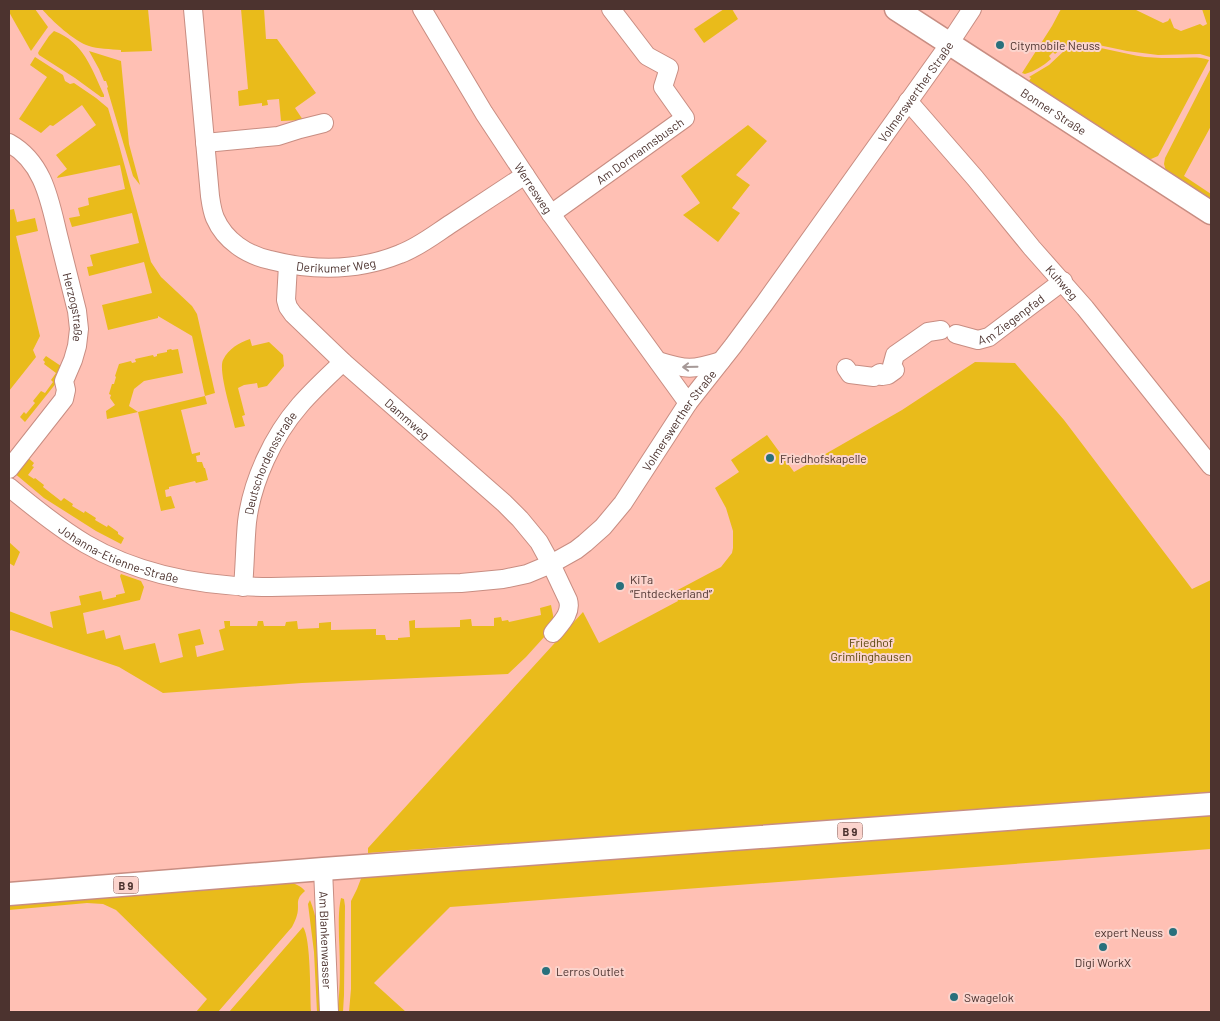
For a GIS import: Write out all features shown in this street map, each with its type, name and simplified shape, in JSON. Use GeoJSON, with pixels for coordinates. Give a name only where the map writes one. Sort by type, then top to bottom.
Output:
{"type":"FeatureCollection","features":[{"type":"Feature","properties":{"kind":"main road","name":"Bonner Straße"},"geometry":{"type":"LineString","coordinates":[[896,9],[946,48],[1211,213]]}},
{"type":"Feature","properties":{"kind":"main road","name":"B 9"},"geometry":{"type":"LineString","coordinates":[[9,894],[1211,804]]}},
{"type":"Feature","properties":{"kind":"street","name":"Derikumer Weg"},"geometry":{"type":"LineString","coordinates":[[193,9],[212,208],[215,218],[222,229],[244,251],[288,265],[324,268],[369,264],[400,254],[420,244],[525,175]]}},
{"type":"Feature","properties":{"kind":"street","name":"Werresweg"},"geometry":{"type":"LineString","coordinates":[[422,9],[484,113],[525,175],[688,403]]}},
{"type":"Feature","properties":{"kind":"street","name":"Am Dormannsbusch"},"geometry":{"type":"LineString","coordinates":[[552,214],[685,118],[663,87],[669,68],[647,56],[611,9]]}},
{"type":"Feature","properties":{"kind":"street","name":"Volmerswerther Straße"},"geometry":{"type":"LineString","coordinates":[[244,587],[461,583],[516,577],[551,564],[576,550],[604,527],[634,488],[688,403],[764,304],[972,9]]}},
{"type":"Feature","properties":{"kind":"street","name":"Kuhweg"},"geometry":{"type":"LineString","coordinates":[[908,101],[1063,282],[1211,466]]}},
{"type":"Feature","properties":{"kind":"street"},"geometry":{"type":"LineString","coordinates":[[205,143],[278,136],[324,123]]}},
{"type":"Feature","properties":{"kind":"street","name":"Herzogstraße"},"geometry":{"type":"LineString","coordinates":[[9,143],[23,152],[31,161],[47,190],[77,311],[79,329],[73,360],[64,381],[66,390],[64,400],[9,469]]}},
{"type":"Feature","properties":{"kind":"street","name":"Dammweg"},"geometry":{"type":"LineString","coordinates":[[288,265],[286,300],[293,314],[343,362],[520,519],[538,542],[570,604],[568,614],[553,634]]}},
{"type":"Feature","properties":{"kind":"street","name":"Am Ziegenpfad"},"geometry":{"type":"LineString","coordinates":[[846,368],[850,374],[874,377],[880,372],[882,376],[888,376],[895,370],[892,366],[895,355],[928,332],[948,332],[978,340],[990,337],[1063,282]]}},
{"type":"Feature","properties":{"kind":"street"},"geometry":{"type":"LineString","coordinates":[[658,361],[677,367],[693,368],[722,361]]}},
{"type":"Feature","properties":{"kind":"street","name":"Deutschordensstraße"},"geometry":{"type":"LineString","coordinates":[[244,587],[247,522],[267,455],[299,407],[343,362]]}},
{"type":"Feature","properties":{"kind":"street","name":"Johanna-Etienne-Straße"},"geometry":{"type":"LineString","coordinates":[[9,487],[72,534],[110,556],[139,567],[175,577],[209,584],[244,587]]}},
{"type":"Feature","properties":{"kind":"street","name":"Am Blankenwasser"},"geometry":{"type":"LineString","coordinates":[[323,869],[329,1012]]}},
{"type":"Feature","properties":{"kind":"green space"},"geometry":{"type":"Polygon","coordinates":[[[9,9],[35,9],[48,27],[31,51],[9,12],[9,9]]]}},
{"type":"Feature","properties":{"kind":"green space"},"geometry":{"type":"Polygon","coordinates":[[[42,9],[148,9],[152,51],[121,52],[121,50],[83,44],[57,24],[42,9]]]}},
{"type":"Feature","properties":{"kind":"green space"},"geometry":{"type":"Polygon","coordinates":[[[241,9],[264,9],[266,39],[277,39],[316,93],[295,108],[303,120],[281,121],[279,99],[267,100],[268,105],[262,106],[262,103],[239,106],[238,91],[248,89],[241,9]]]}},
{"type":"Feature","properties":{"kind":"green space"},"geometry":{"type":"Polygon","coordinates":[[[724,9],[732,9],[738,19],[704,43],[694,29],[724,9]]]}},
{"type":"Feature","properties":{"kind":"green space"},"geometry":{"type":"Polygon","coordinates":[[[1061,9],[1134,9],[1163,23],[1170,18],[1174,28],[1181,31],[1200,24],[1203,26],[1207,24],[1202,9],[1211,9],[1211,54],[1210,57],[1200,54],[1158,55],[1089,43],[1072,44],[1062,48],[1055,54],[1053,52],[1049,56],[1051,59],[1039,68],[1025,74],[1022,73],[1061,9]]]}},
{"type":"Feature","properties":{"kind":"green space"},"geometry":{"type":"Polygon","coordinates":[[[54,31],[73,42],[80,49],[91,67],[104,97],[101,97],[39,55],[39,51],[54,31]]]}},
{"type":"Feature","properties":{"kind":"green space"},"geometry":{"type":"Polygon","coordinates":[[[1079,46],[1096,47],[1145,57],[1209,60],[1158,156],[1151,159],[1137,157],[1026,85],[1031,78],[1029,77],[1049,65],[1064,51],[1079,46]]]}},
{"type":"Feature","properties":{"kind":"green space"},"geometry":{"type":"Polygon","coordinates":[[[89,51],[121,61],[129,144],[140,185],[133,176],[106,81],[104,81],[89,51]]]}},
{"type":"Feature","properties":{"kind":"green space"},"geometry":{"type":"Polygon","coordinates":[[[35,57],[63,75],[65,81],[70,84],[74,83],[108,108],[151,262],[161,277],[192,306],[197,314],[215,393],[205,396],[192,336],[158,316],[158,318],[108,330],[102,305],[152,293],[144,262],[89,276],[87,267],[93,266],[90,255],[139,243],[132,213],[72,227],[69,218],[80,216],[78,208],[89,205],[88,198],[125,189],[120,165],[57,178],[67,169],[56,155],[96,125],[82,105],[53,126],[50,125],[41,133],[19,119],[47,77],[30,65],[35,57]]]}},
{"type":"Feature","properties":{"kind":"green space"},"geometry":{"type":"Polygon","coordinates":[[[1211,68],[1211,126],[1184,176],[1211,194],[1211,204],[1166,171],[1164,164],[1165,158],[1211,68]]]}},
{"type":"Feature","properties":{"kind":"green space"},"geometry":{"type":"Polygon","coordinates":[[[748,125],[767,141],[736,175],[750,185],[732,208],[740,213],[718,242],[683,215],[700,203],[681,176],[748,125]]]}},
{"type":"Feature","properties":{"kind":"green space"},"geometry":{"type":"Polygon","coordinates":[[[14,209],[17,222],[35,218],[38,231],[16,236],[40,336],[33,350],[36,357],[9,391],[9,210],[14,209]]]}},
{"type":"Feature","properties":{"kind":"green space"},"geometry":{"type":"Polygon","coordinates":[[[250,339],[252,346],[269,342],[283,355],[284,366],[267,386],[258,388],[257,383],[238,388],[245,415],[242,416],[245,426],[235,428],[222,373],[223,360],[231,349],[250,339]]]}},
{"type":"Feature","properties":{"kind":"green space"},"geometry":{"type":"Polygon","coordinates":[[[178,349],[183,373],[144,381],[134,389],[129,406],[138,412],[107,419],[106,411],[115,405],[109,394],[112,384],[114,384],[119,364],[131,361],[132,363],[136,362],[135,359],[153,355],[154,357],[157,354],[167,352],[167,350],[178,349]]]}},
{"type":"Feature","properties":{"kind":"green space"},"geometry":{"type":"Polygon","coordinates":[[[46,356],[64,368],[61,377],[25,422],[20,417],[24,412],[26,414],[35,403],[33,401],[41,391],[45,393],[53,382],[51,380],[56,373],[44,364],[43,360],[46,356]]]}},
{"type":"Feature","properties":{"kind":"green space","name":"Friedhof Grimlinghausen"},"geometry":{"type":"Polygon","coordinates":[[[975,362],[1015,363],[1064,420],[1192,589],[1211,580],[1211,792],[566,843],[474,845],[368,853],[368,848],[583,612],[599,643],[678,601],[674,592],[721,567],[732,553],[733,531],[726,508],[715,488],[739,472],[731,460],[767,435],[794,472],[902,410],[975,362]]]}},
{"type":"Feature","properties":{"kind":"green space"},"geometry":{"type":"Polygon","coordinates":[[[205,396],[207,404],[181,410],[192,454],[200,452],[200,455],[196,456],[197,462],[202,462],[208,480],[169,487],[169,489],[165,490],[166,497],[171,496],[175,508],[161,511],[138,412],[205,396]]]}},
{"type":"Feature","properties":{"kind":"green space"},"geometry":{"type":"Polygon","coordinates":[[[25,455],[34,463],[32,466],[34,467],[28,475],[44,485],[43,487],[61,501],[64,498],[73,504],[72,506],[84,513],[85,511],[96,518],[95,520],[107,527],[108,525],[118,532],[124,538],[121,544],[96,531],[44,498],[13,472],[25,455]]]}},
{"type":"Feature","properties":{"kind":"green space"},"geometry":{"type":"Polygon","coordinates":[[[9,542],[20,552],[14,566],[9,563],[9,542]]]}},
{"type":"Feature","properties":{"kind":"green space"},"geometry":{"type":"Polygon","coordinates":[[[121,574],[141,581],[144,587],[140,600],[83,613],[87,634],[104,630],[106,639],[120,635],[124,650],[155,643],[160,663],[183,657],[178,634],[200,629],[204,644],[195,646],[197,657],[224,650],[219,630],[225,628],[224,621],[230,621],[230,626],[257,626],[258,621],[263,621],[264,626],[285,626],[286,622],[297,621],[298,629],[319,628],[319,623],[331,622],[331,630],[376,629],[376,635],[385,635],[386,640],[398,640],[398,638],[410,637],[409,621],[415,620],[415,628],[460,627],[460,620],[471,619],[472,626],[494,626],[494,618],[501,617],[502,621],[508,620],[509,622],[541,615],[540,608],[551,605],[555,625],[508,674],[302,683],[163,693],[119,667],[11,630],[9,632],[9,611],[53,628],[50,612],[81,605],[79,596],[101,591],[103,600],[125,593],[121,574]]]}},
{"type":"Feature","properties":{"kind":"green space"},"geometry":{"type":"Polygon","coordinates":[[[1211,812],[1211,849],[450,907],[374,983],[406,1012],[349,1012],[351,989],[351,901],[362,876],[1211,812]]]}},
{"type":"Feature","properties":{"kind":"green space"},"geometry":{"type":"Polygon","coordinates":[[[289,882],[298,885],[305,891],[298,900],[298,911],[292,927],[218,1012],[196,1012],[207,999],[116,910],[103,904],[87,903],[9,910],[9,903],[289,882]]]}},
{"type":"Feature","properties":{"kind":"green space"},"geometry":{"type":"Polygon","coordinates":[[[341,898],[344,899],[345,906],[344,995],[343,1012],[337,1012],[340,984],[339,908],[341,898]]]}},
{"type":"Feature","properties":{"kind":"green space"},"geometry":{"type":"Polygon","coordinates":[[[310,900],[319,941],[322,1012],[317,1012],[314,952],[308,904],[310,900]]]}},
{"type":"Feature","properties":{"kind":"green space"},"geometry":{"type":"Polygon","coordinates":[[[303,927],[306,933],[309,954],[311,1012],[229,1012],[303,927]]]}},
{"type":"Feature","properties":{"kind":"place","name":"Citymobile Neuss"},"geometry":{"type":"Point","coordinates":[1000,45]}},
{"type":"Feature","properties":{"kind":"place","name":"Friedhofskapelle"},"geometry":{"type":"Point","coordinates":[770,458]}},
{"type":"Feature","properties":{"kind":"place","name":"KiTa “Entdeckerland”"},"geometry":{"type":"Point","coordinates":[620,586]}},
{"type":"Feature","properties":{"kind":"place","name":"expert Neuss"},"geometry":{"type":"Point","coordinates":[1173,932]}},
{"type":"Feature","properties":{"kind":"place","name":"Digi WorkX"},"geometry":{"type":"Point","coordinates":[1103,947]}},
{"type":"Feature","properties":{"kind":"place","name":"Lerros Outlet"},"geometry":{"type":"Point","coordinates":[546,971]}},
{"type":"Feature","properties":{"kind":"place","name":"Swagelok"},"geometry":{"type":"Point","coordinates":[954,997]}}]}
